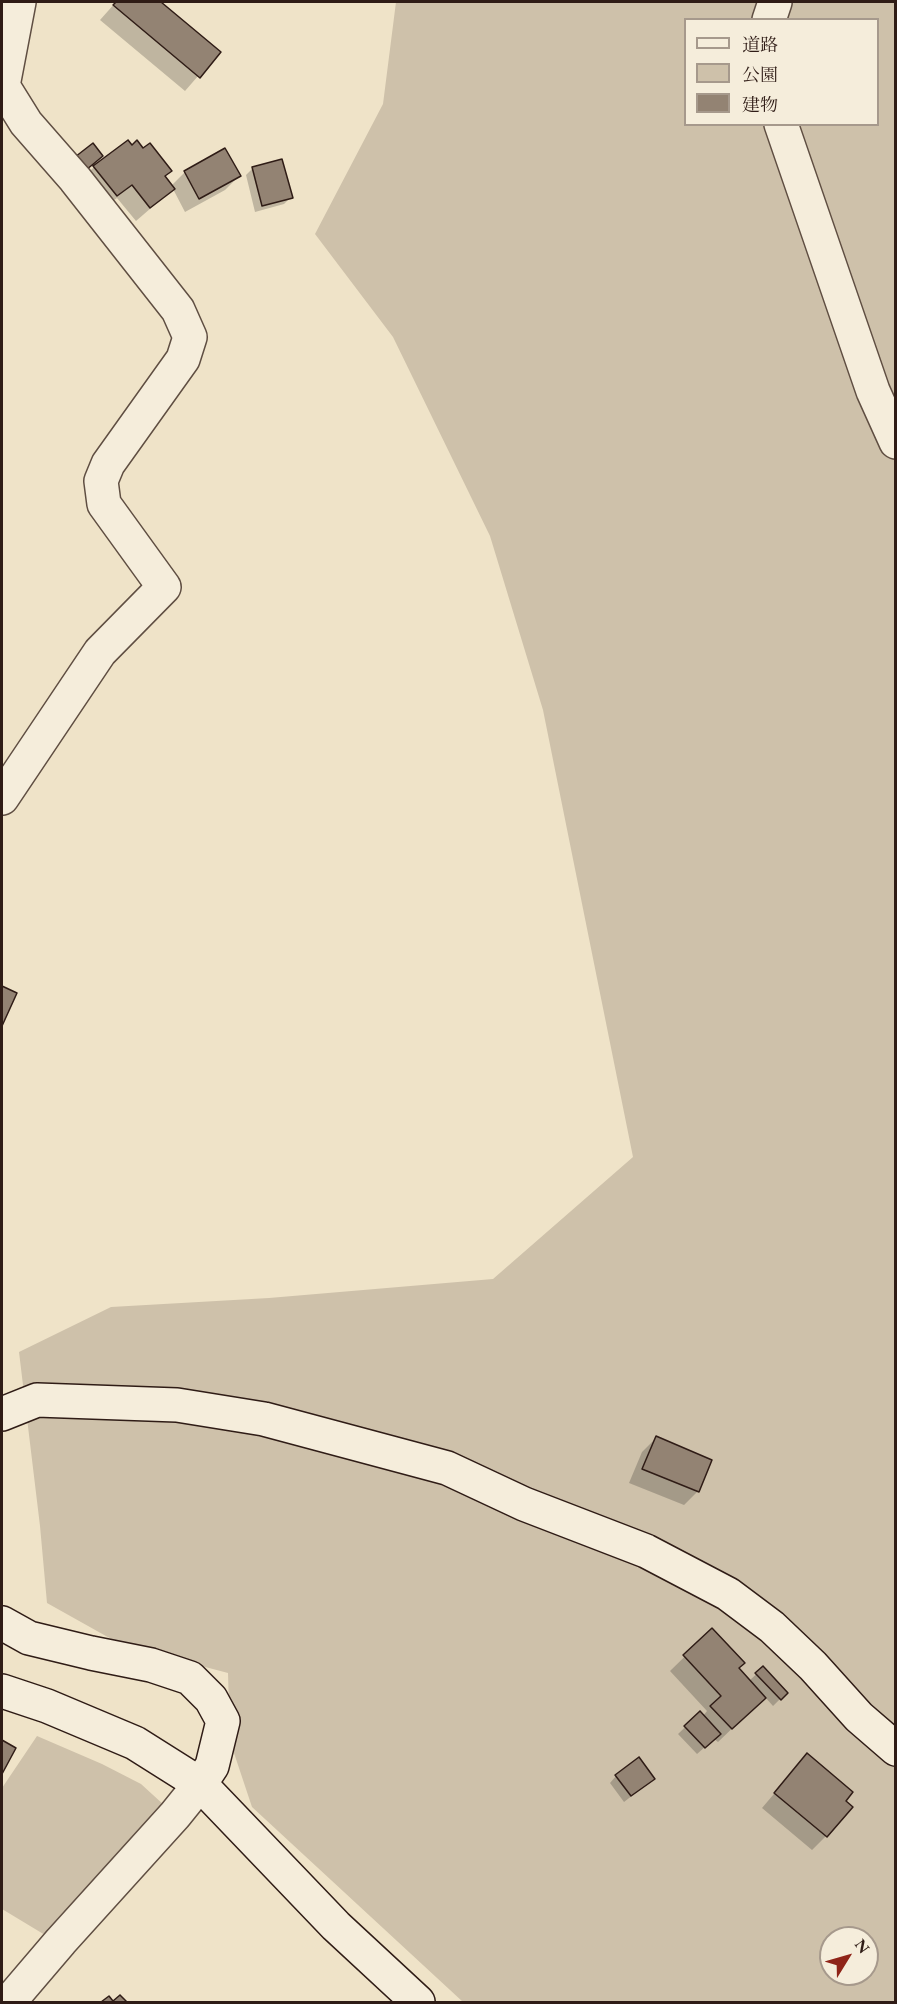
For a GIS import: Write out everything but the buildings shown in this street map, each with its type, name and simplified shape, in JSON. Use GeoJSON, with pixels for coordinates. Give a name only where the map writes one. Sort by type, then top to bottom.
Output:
{"type":"FeatureCollection","features":[{"type":"Feature","properties":{"kind":"street"},"geometry":{"type":"LineString","coordinates":[[2,798],[100,652],[164,587],[104,504],[101,481],[108,464],[183,358],[190,337],[178,310],[75,179],[26,123],[3,86],[19,2]]}},
{"type":"Feature","properties":{"kind":"street"},"geometry":{"type":"LineString","coordinates":[[770,18],[775,2]]}},
{"type":"Feature","properties":{"kind":"street"},"geometry":{"type":"LineString","coordinates":[[782,126],[873,391],[896,442]]}},
{"type":"Feature","properties":{"kind":"street"},"geometry":{"type":"LineString","coordinates":[[2,1414],[38,1400],[177,1405],[264,1419],[447,1468],[524,1504],[646,1551],[728,1594],[772,1627],[813,1666],[860,1717],[896,1749]]}},
{"type":"Feature","properties":{"kind":"street"},"geometry":{"type":"LineString","coordinates":[[2,1623],[29,1638],[151,1665],[190,1678],[211,1699],[223,1721],[212,1766],[200,1784],[9,2002]]}},
{"type":"Feature","properties":{"kind":"street"},"geometry":{"type":"LineString","coordinates":[[2,1691],[47,1706],[135,1743],[200,1784],[336,1926],[418,2002]]}},
{"type":"Feature","properties":{"kind":"green space"},"geometry":{"type":"Polygon","coordinates":[[[396,2],[895,2],[895,2002],[463,2002],[252,1807],[230,1741],[228,1673],[122,1645],[47,1603],[19,1352],[111,1307],[269,1298],[493,1279],[633,1157],[543,710],[490,536],[393,337],[315,234],[383,104],[396,2]]]}},
{"type":"Feature","properties":{"kind":"green space"},"geometry":{"type":"Polygon","coordinates":[[[37,1736],[102,1764],[141,1784],[164,1805],[50,1938],[2,1909],[2,1788],[37,1736]]]}}]}
